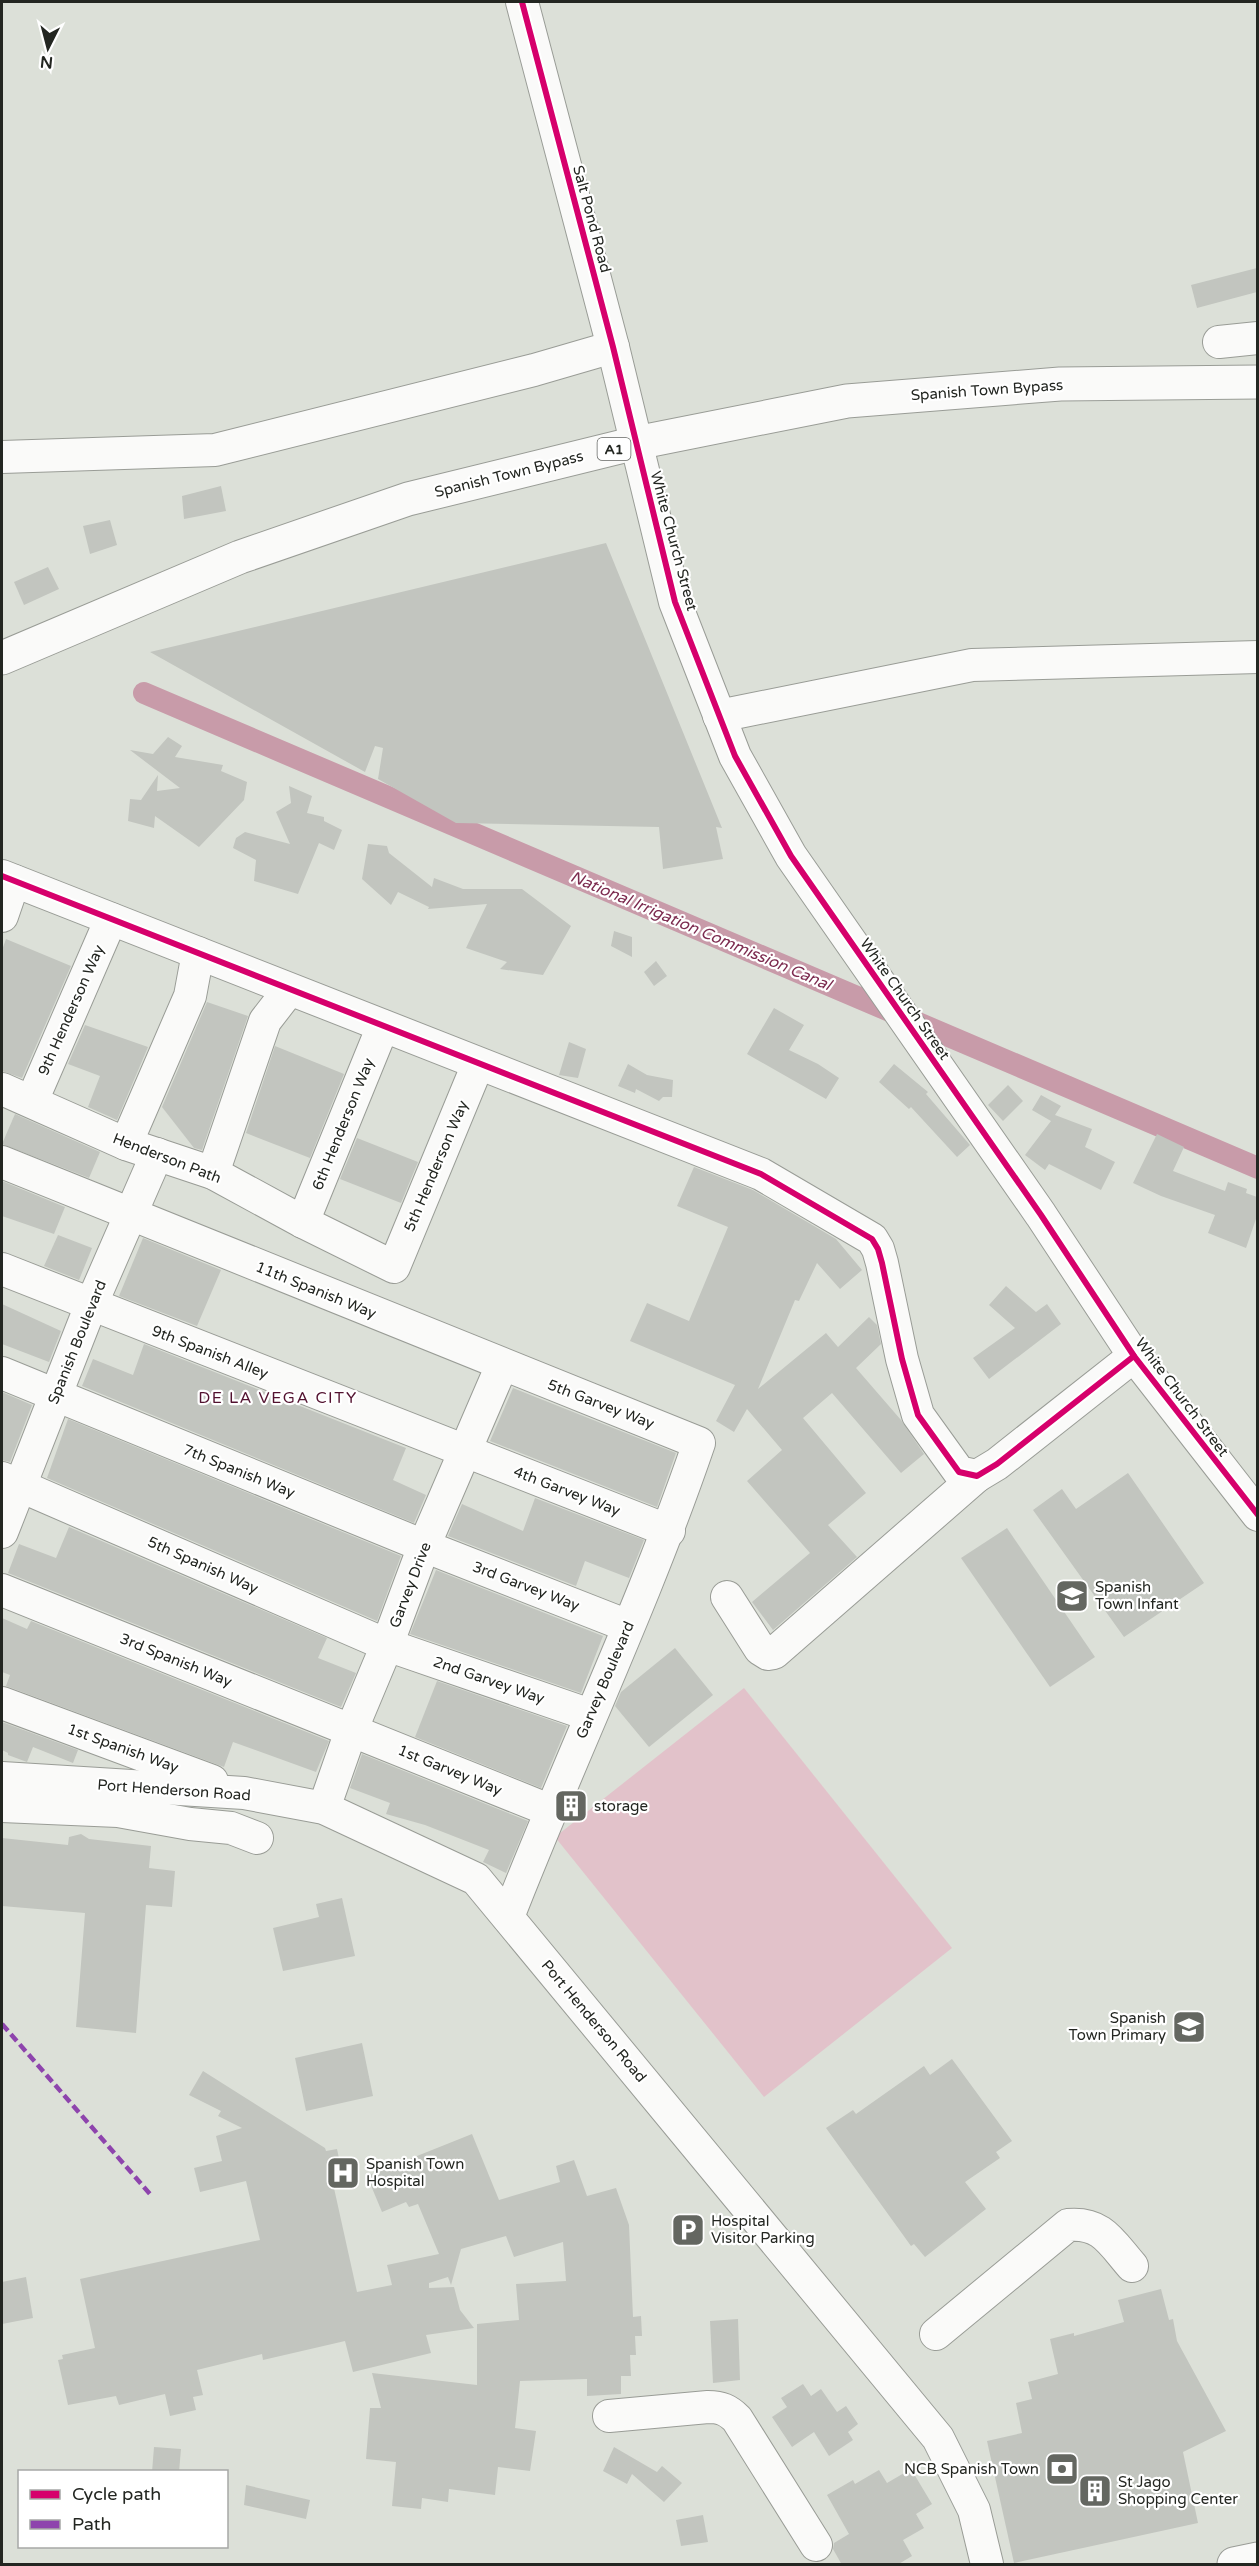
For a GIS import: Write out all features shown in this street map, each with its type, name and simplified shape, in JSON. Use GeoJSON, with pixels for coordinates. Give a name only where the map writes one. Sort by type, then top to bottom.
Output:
{"type":"FeatureCollection","features":[{"type":"Feature","properties":{"kind":"main road","name":"Spanish Town Bypass"},"geometry":{"type":"LineString","coordinates":[[2,658],[240,556],[408,499],[636,443],[847,401],[1060,384],[1257,382]]}},
{"type":"Feature","properties":{"kind":"main road"},"geometry":{"type":"LineString","coordinates":[[1234,2565],[1257,2559]]}},
{"type":"Feature","properties":{"kind":"street","name":"Salt Pond Road"},"geometry":{"type":"LineString","coordinates":[[522,2],[636,443]]}},
{"type":"Feature","properties":{"kind":"street"},"geometry":{"type":"LineString","coordinates":[[1219,342],[1257,338]]}},
{"type":"Feature","properties":{"kind":"street"},"geometry":{"type":"LineString","coordinates":[[2,457],[215,450],[534,370],[613,347]]}},
{"type":"Feature","properties":{"kind":"street","name":"White Church Street"},"geometry":{"type":"LineString","coordinates":[[636,443],[675,602],[735,756],[791,856],[1041,1215],[1134,1356],[1257,1515]]}},
{"type":"Feature","properties":{"kind":"street"},"geometry":{"type":"LineString","coordinates":[[719,716],[972,665],[1257,657]]}},
{"type":"Feature","properties":{"kind":"street"},"geometry":{"type":"LineString","coordinates":[[2,916],[8,878],[761,1174],[872,1239],[882,1263],[902,1359],[918,1415],[958,1472],[977,1476]]}},
{"type":"Feature","properties":{"kind":"street","name":"9th Henderson Way"},"geometry":{"type":"LineString","coordinates":[[32,1101],[111,919]]}},
{"type":"Feature","properties":{"kind":"street"},"geometry":{"type":"LineString","coordinates":[[126,1144],[190,996],[198,953]]}},
{"type":"Feature","properties":{"kind":"street"},"geometry":{"type":"LineString","coordinates":[[213,1173],[265,1021],[289,990]]}},
{"type":"Feature","properties":{"kind":"street","name":"6th Henderson Way"},"geometry":{"type":"LineString","coordinates":[[303,1222],[383,1026]]}},
{"type":"Feature","properties":{"kind":"street","name":"5th Henderson Way"},"geometry":{"type":"LineString","coordinates":[[393,1267],[478,1064]]}},
{"type":"Feature","properties":{"kind":"street","name":"Henderson Path"},"geometry":{"type":"LineString","coordinates":[[2,1089],[126,1144],[213,1173],[393,1267]]}},
{"type":"Feature","properties":{"kind":"street","name":"Spanish Boulevard"},"geometry":{"type":"LineString","coordinates":[[2,1532],[10,1482],[54,1396],[157,1154]]}},
{"type":"Feature","properties":{"kind":"street","name":"11th Spanish Way"},"geometry":{"type":"LineString","coordinates":[[2,1162],[502,1365]]}},
{"type":"Feature","properties":{"kind":"street","name":"9th Spanish Alley"},"geometry":{"type":"LineString","coordinates":[[2,1269],[464,1451]]}},
{"type":"Feature","properties":{"kind":"street"},"geometry":{"type":"LineString","coordinates":[[727,1597],[760,1649],[768,1654],[774,1653],[977,1476],[997,1464],[1134,1356]]}},
{"type":"Feature","properties":{"kind":"street","name":"5th Garvey Way"},"geometry":{"type":"LineString","coordinates":[[502,1365],[699,1443]]}},
{"type":"Feature","properties":{"kind":"street","name":"Garvey Drive"},"geometry":{"type":"LineString","coordinates":[[324,1808],[351,1731],[387,1645],[424,1546],[502,1365]]}},
{"type":"Feature","properties":{"kind":"street","name":"7th Spanish Way"},"geometry":{"type":"LineString","coordinates":[[2,1373],[424,1546]]}},
{"type":"Feature","properties":{"kind":"street","name":"Garvey Boulevard"},"geometry":{"type":"LineString","coordinates":[[508,1917],[549,1810],[669,1531],[699,1443]]}},
{"type":"Feature","properties":{"kind":"street","name":"4th Garvey Way"},"geometry":{"type":"LineString","coordinates":[[464,1451],[669,1531]]}},
{"type":"Feature","properties":{"kind":"street","name":"5th Spanish Way"},"geometry":{"type":"LineString","coordinates":[[10,1482],[387,1645]]}},
{"type":"Feature","properties":{"kind":"street","name":"3rd Garvey Way"},"geometry":{"type":"LineString","coordinates":[[424,1546],[628,1626]]}},
{"type":"Feature","properties":{"kind":"street","name":"3rd Spanish Way"},"geometry":{"type":"LineString","coordinates":[[2,1590],[351,1731]]}},
{"type":"Feature","properties":{"kind":"street","name":"2nd Garvey Way"},"geometry":{"type":"LineString","coordinates":[[387,1645],[590,1715]]}},
{"type":"Feature","properties":{"kind":"street","name":"1st Spanish Way"},"geometry":{"type":"LineString","coordinates":[[2,1703],[244,1793]]}},
{"type":"Feature","properties":{"kind":"street","name":"1st Garvey Way"},"geometry":{"type":"LineString","coordinates":[[351,1731],[549,1810]]}},
{"type":"Feature","properties":{"kind":"street","name":"Port Henderson Road"},"geometry":{"type":"LineString","coordinates":[[2,1778],[244,1793],[324,1808],[476,1880],[938,2438],[974,2510],[987,2565]]}},
{"type":"Feature","properties":{"kind":"street"},"geometry":{"type":"LineString","coordinates":[[2,1806],[118,1811],[190,1824],[231,1828],[257,1838]]}},
{"type":"Feature","properties":{"kind":"street"},"geometry":{"type":"LineString","coordinates":[[936,2334],[1068,2225],[1086,2223],[1101,2232],[1132,2266]]}},
{"type":"Feature","properties":{"kind":"street"},"geometry":{"type":"LineString","coordinates":[[609,2416],[708,2407],[719,2407],[729,2412],[737,2419],[816,2545]]}},
{"type":"Feature","properties":{"kind":"shaded area"},"geometry":{"type":"Polygon","coordinates":[[[744,1688],[952,1948],[764,2097],[555,1837],[744,1688]]]}},
{"type":"Feature","properties":{"kind":"building"},"geometry":{"type":"Polygon","coordinates":[[[1257,268],[1257,292],[1197,308],[1191,285],[1257,268]]]}},
{"type":"Feature","properties":{"kind":"building"},"geometry":{"type":"Polygon","coordinates":[[[221,486],[226,511],[184,519],[182,496],[221,486]]]}},
{"type":"Feature","properties":{"kind":"building"},"geometry":{"type":"Polygon","coordinates":[[[110,520],[117,545],[90,554],[83,526],[110,520]]]}},
{"type":"Feature","properties":{"kind":"building"},"geometry":{"type":"Polygon","coordinates":[[[606,543],[722,828],[716,827],[723,859],[663,869],[659,827],[456,823],[378,779],[383,748],[375,746],[365,772],[150,652],[606,543]]]}},
{"type":"Feature","properties":{"kind":"building"},"geometry":{"type":"Polygon","coordinates":[[[48,567],[59,589],[24,605],[14,582],[48,567]]]}},
{"type":"Feature","properties":{"kind":"building"},"geometry":{"type":"Polygon","coordinates":[[[168,737],[182,746],[175,757],[223,765],[221,771],[247,782],[244,800],[199,847],[155,816],[154,828],[128,821],[130,799],[141,800],[158,775],[157,791],[180,788],[130,750],[153,754],[168,737]]]}},
{"type":"Feature","properties":{"kind":"building"},"geometry":{"type":"Polygon","coordinates":[[[289,786],[312,796],[307,813],[324,817],[324,821],[342,830],[334,850],[319,843],[298,894],[254,881],[256,860],[233,848],[236,838],[245,832],[290,844],[276,812],[291,803],[289,786]]]}},
{"type":"Feature","properties":{"kind":"building"},"geometry":{"type":"Polygon","coordinates":[[[368,844],[387,846],[389,853],[432,887],[434,878],[463,889],[522,889],[571,926],[543,975],[500,969],[507,962],[466,948],[487,904],[428,909],[429,907],[398,892],[391,905],[362,879],[368,844]]]}},
{"type":"Feature","properties":{"kind":"building"},"geometry":{"type":"Polygon","coordinates":[[[614,931],[632,937],[632,957],[611,946],[614,931]]]}},
{"type":"Feature","properties":{"kind":"building"},"geometry":{"type":"Polygon","coordinates":[[[6,939],[71,966],[22,1078],[2,1071],[2,950],[6,939]]]}},
{"type":"Feature","properties":{"kind":"building"},"geometry":{"type":"Polygon","coordinates":[[[656,961],[667,976],[654,986],[644,972],[656,961]]]}},
{"type":"Feature","properties":{"kind":"building"},"geometry":{"type":"Polygon","coordinates":[[[207,1002],[248,1016],[202,1150],[194,1148],[162,1107],[207,1002]]]}},
{"type":"Feature","properties":{"kind":"building"},"geometry":{"type":"Polygon","coordinates":[[[774,1008],[804,1025],[789,1050],[818,1064],[839,1078],[826,1099],[747,1054],[774,1008]]]}},
{"type":"Feature","properties":{"kind":"building"},"geometry":{"type":"Polygon","coordinates":[[[85,1025],[148,1047],[117,1120],[88,1107],[100,1076],[68,1064],[85,1025]]]}},
{"type":"Feature","properties":{"kind":"building"},"geometry":{"type":"Polygon","coordinates":[[[569,1042],[586,1049],[578,1078],[559,1075],[569,1042]]]}},
{"type":"Feature","properties":{"kind":"building"},"geometry":{"type":"Polygon","coordinates":[[[275,1046],[344,1074],[310,1158],[246,1133],[275,1046]]]}},
{"type":"Feature","properties":{"kind":"building"},"geometry":{"type":"Polygon","coordinates":[[[628,1064],[647,1075],[673,1080],[672,1097],[663,1097],[659,1101],[636,1089],[635,1093],[618,1086],[628,1064]]]}},
{"type":"Feature","properties":{"kind":"building"},"geometry":{"type":"Polygon","coordinates":[[[894,1064],[928,1092],[926,1094],[970,1145],[957,1157],[911,1107],[909,1109],[879,1082],[894,1064]]]}},
{"type":"Feature","properties":{"kind":"building"},"geometry":{"type":"Polygon","coordinates":[[[1008,1085],[1023,1101],[1003,1121],[988,1105],[1008,1085]]]}},
{"type":"Feature","properties":{"kind":"building"},"geometry":{"type":"Polygon","coordinates":[[[1041,1095],[1061,1106],[1055,1115],[1092,1129],[1085,1147],[1115,1162],[1101,1190],[1049,1164],[1045,1170],[1025,1155],[1051,1121],[1032,1110],[1041,1095]]]}},
{"type":"Feature","properties":{"kind":"building"},"geometry":{"type":"Polygon","coordinates":[[[15,1114],[100,1152],[89,1178],[2,1144],[15,1114]]]}},
{"type":"Feature","properties":{"kind":"building"},"geometry":{"type":"Polygon","coordinates":[[[1157,1134],[1184,1147],[1173,1171],[1225,1191],[1228,1182],[1247,1189],[1246,1193],[1257,1197],[1257,1216],[1246,1248],[1208,1233],[1215,1215],[1161,1196],[1133,1183],[1157,1134]]]}},
{"type":"Feature","properties":{"kind":"building"},"geometry":{"type":"Polygon","coordinates":[[[357,1138],[418,1162],[401,1203],[340,1179],[357,1138]]]}},
{"type":"Feature","properties":{"kind":"building"},"geometry":{"type":"Polygon","coordinates":[[[694,1167],[753,1190],[836,1239],[862,1270],[840,1289],[817,1263],[799,1301],[795,1300],[758,1389],[826,1333],[838,1347],[869,1317],[877,1325],[881,1344],[856,1368],[901,1420],[924,1454],[901,1473],[832,1393],[803,1418],[866,1493],[828,1525],[857,1557],[773,1630],[752,1602],[810,1553],[747,1481],[782,1450],[747,1409],[734,1432],[716,1421],[735,1385],[630,1341],[647,1303],[689,1321],[728,1227],[677,1206],[694,1167]]]}},
{"type":"Feature","properties":{"kind":"building"},"geometry":{"type":"Polygon","coordinates":[[[2,1181],[65,1207],[54,1234],[2,1216],[2,1181]]]}},
{"type":"Feature","properties":{"kind":"building"},"geometry":{"type":"Polygon","coordinates":[[[58,1235],[92,1248],[79,1280],[44,1266],[58,1235]]]}},
{"type":"Feature","properties":{"kind":"building"},"geometry":{"type":"Polygon","coordinates":[[[143,1238],[221,1270],[197,1326],[119,1296],[143,1238]]]}},
{"type":"Feature","properties":{"kind":"building"},"geometry":{"type":"Polygon","coordinates":[[[1006,1286],[1036,1312],[1047,1304],[1061,1324],[989,1379],[973,1358],[1015,1328],[989,1305],[1006,1286]]]}},
{"type":"Feature","properties":{"kind":"building"},"geometry":{"type":"Polygon","coordinates":[[[2,1304],[61,1331],[49,1362],[2,1344],[2,1304]]]}},
{"type":"Feature","properties":{"kind":"building"},"geometry":{"type":"Polygon","coordinates":[[[144,1344],[406,1448],[393,1480],[426,1495],[414,1523],[82,1386],[93,1359],[133,1375],[144,1344]]]}},
{"type":"Feature","properties":{"kind":"building"},"geometry":{"type":"Polygon","coordinates":[[[513,1388],[676,1453],[657,1507],[490,1441],[513,1388]]]}},
{"type":"Feature","properties":{"kind":"building"},"geometry":{"type":"Polygon","coordinates":[[[2,1392],[32,1405],[10,1462],[2,1460],[2,1392]]]}},
{"type":"Feature","properties":{"kind":"building"},"geometry":{"type":"Polygon","coordinates":[[[68,1419],[401,1556],[377,1621],[47,1478],[68,1419]]]}},
{"type":"Feature","properties":{"kind":"building"},"geometry":{"type":"Polygon","coordinates":[[[1128,1473],[1204,1583],[1124,1637],[1033,1510],[1062,1489],[1076,1509],[1128,1473]]]}},
{"type":"Feature","properties":{"kind":"building"},"geometry":{"type":"Polygon","coordinates":[[[535,1498],[644,1540],[629,1578],[585,1561],[576,1586],[448,1536],[462,1504],[523,1531],[535,1498]]]}},
{"type":"Feature","properties":{"kind":"building"},"geometry":{"type":"Polygon","coordinates":[[[69,1527],[327,1638],[318,1658],[356,1673],[341,1707],[8,1573],[19,1544],[56,1558],[69,1527]]]}},
{"type":"Feature","properties":{"kind":"building"},"geometry":{"type":"Polygon","coordinates":[[[1007,1528],[1095,1657],[1050,1687],[961,1558],[1007,1528]]]}},
{"type":"Feature","properties":{"kind":"building"},"geometry":{"type":"Polygon","coordinates":[[[436,1570],[603,1636],[581,1693],[410,1634],[436,1570]]]}},
{"type":"Feature","properties":{"kind":"building"},"geometry":{"type":"Polygon","coordinates":[[[2,1618],[27,1629],[31,1621],[329,1741],[316,1772],[233,1742],[224,1767],[6,1686],[10,1675],[2,1672],[2,1618]]]}},
{"type":"Feature","properties":{"kind":"building"},"geometry":{"type":"Polygon","coordinates":[[[675,1648],[713,1695],[649,1747],[615,1706],[621,1692],[675,1648]]]}},
{"type":"Feature","properties":{"kind":"building"},"geometry":{"type":"Polygon","coordinates":[[[437,1681],[567,1726],[541,1788],[415,1737],[437,1681]]]}},
{"type":"Feature","properties":{"kind":"building"},"geometry":{"type":"Polygon","coordinates":[[[2,1722],[78,1750],[73,1763],[33,1747],[27,1762],[8,1755],[2,1750],[2,1722]]]}},
{"type":"Feature","properties":{"kind":"building"},"geometry":{"type":"Polygon","coordinates":[[[362,1754],[528,1821],[506,1873],[483,1862],[489,1850],[425,1825],[386,1814],[390,1803],[350,1788],[362,1754]]]}},
{"type":"Feature","properties":{"kind":"building"},"geometry":{"type":"Polygon","coordinates":[[[577,1796],[581,1802],[581,1809],[576,1815],[569,1816],[577,1796]]]}},
{"type":"Feature","properties":{"kind":"building"},"geometry":{"type":"Polygon","coordinates":[[[81,1834],[89,1839],[151,1846],[149,1868],[175,1871],[172,1907],[146,1905],[136,2033],[76,2027],[85,1913],[2,1906],[2,1838],[68,1845],[69,1837],[81,1834]]]}},
{"type":"Feature","properties":{"kind":"building"},"geometry":{"type":"Polygon","coordinates":[[[342,1898],[355,1956],[283,1971],[273,1928],[319,1917],[316,1904],[342,1898]]]}},
{"type":"Feature","properties":{"kind":"building"},"geometry":{"type":"Polygon","coordinates":[[[362,2043],[373,2096],[306,2111],[295,2058],[362,2043]]]}},
{"type":"Feature","properties":{"kind":"building"},"geometry":{"type":"Polygon","coordinates":[[[952,2059],[1012,2141],[996,2152],[1000,2158],[965,2182],[986,2209],[925,2257],[914,2244],[911,2246],[826,2128],[853,2110],[856,2114],[924,2066],[930,2075],[952,2059]]]}},
{"type":"Feature","properties":{"kind":"building","name":"Spanish Town Hospital"},"geometry":{"type":"Polygon","coordinates":[[[203,2071],[325,2148],[326,2151],[337,2149],[341,2168],[330,2170],[357,2292],[392,2285],[387,2265],[439,2254],[418,2204],[409,2207],[406,2202],[382,2212],[367,2176],[472,2134],[499,2200],[560,2182],[556,2166],[574,2160],[587,2196],[616,2188],[629,2225],[633,2317],[641,2316],[642,2336],[635,2336],[636,2355],[630,2355],[631,2376],[621,2376],[621,2394],[587,2396],[587,2379],[520,2381],[515,2428],[536,2431],[530,2471],[498,2467],[495,2495],[449,2489],[448,2502],[422,2498],[421,2509],[392,2506],[396,2462],[366,2459],[370,2408],[381,2408],[372,2373],[477,2385],[477,2324],[519,2320],[516,2284],[566,2281],[563,2242],[514,2257],[506,2236],[461,2249],[451,2285],[448,2277],[429,2283],[429,2288],[454,2287],[460,2310],[474,2328],[426,2335],[431,2353],[353,2372],[345,2341],[263,2360],[262,2354],[197,2370],[203,2395],[193,2397],[196,2410],[170,2416],[165,2394],[119,2405],[116,2396],[68,2405],[58,2360],[63,2359],[62,2355],[95,2348],[80,2279],[260,2240],[246,2181],[200,2192],[194,2168],[222,2161],[216,2136],[242,2128],[218,2116],[221,2111],[189,2095],[203,2071]]]}},
{"type":"Feature","properties":{"kind":"building"},"geometry":{"type":"Polygon","coordinates":[[[26,2277],[33,2318],[2,2324],[2,2282],[26,2277]]]}},
{"type":"Feature","properties":{"kind":"building"},"geometry":{"type":"Polygon","coordinates":[[[1161,2289],[1169,2320],[1173,2319],[1177,2341],[1226,2431],[1183,2452],[1198,2523],[1014,2563],[987,2441],[1022,2433],[1016,2403],[1032,2399],[1028,2382],[1058,2374],[1050,2339],[1074,2333],[1074,2336],[1124,2322],[1118,2300],[1161,2289]]]}},
{"type":"Feature","properties":{"kind":"building"},"geometry":{"type":"Polygon","coordinates":[[[738,2319],[740,2380],[713,2383],[710,2321],[738,2319]]]}},
{"type":"Feature","properties":{"kind":"building"},"geometry":{"type":"Polygon","coordinates":[[[803,2384],[811,2396],[821,2389],[837,2412],[846,2406],[858,2424],[848,2432],[853,2440],[829,2456],[814,2432],[792,2447],[772,2417],[787,2407],[781,2398],[803,2384]]]}},
{"type":"Feature","properties":{"kind":"building"},"geometry":{"type":"Polygon","coordinates":[[[154,2447],[181,2449],[179,2470],[152,2470],[154,2447]]]}},
{"type":"Feature","properties":{"kind":"building"},"geometry":{"type":"Polygon","coordinates":[[[614,2447],[657,2472],[662,2466],[682,2483],[664,2502],[632,2474],[627,2484],[603,2471],[614,2447]]]}},
{"type":"Feature","properties":{"kind":"building"},"geometry":{"type":"Polygon","coordinates":[[[911,2469],[932,2504],[916,2514],[924,2528],[903,2540],[912,2556],[897,2565],[842,2565],[833,2549],[834,2543],[849,2534],[827,2495],[853,2480],[855,2484],[879,2470],[887,2483],[911,2469]]]}},
{"type":"Feature","properties":{"kind":"building"},"geometry":{"type":"Polygon","coordinates":[[[246,2485],[310,2500],[306,2519],[244,2505],[246,2485]]]}},
{"type":"Feature","properties":{"kind":"building"},"geometry":{"type":"Polygon","coordinates":[[[703,2515],[708,2542],[681,2546],[676,2520],[703,2515]]]}},
{"type":"Feature","properties":{"kind":"waterway","name":"National Irrigation Commission Canal"},"geometry":{"type":"LineString","coordinates":[[144,693],[1258,1168]]}},
{"type":"Feature","properties":{"kind":"marked path"},"geometry":{"type":"LineString","coordinates":[[2,2024],[150,2194]]}},
{"type":"Feature","properties":{"kind":"cycle path"},"geometry":{"type":"LineString","coordinates":[[522,2],[613,347],[675,602],[735,756],[791,856],[1041,1215],[1134,1356],[1258,1515]]}},
{"type":"Feature","properties":{"kind":"cycle path"},"geometry":{"type":"LineString","coordinates":[[2,876],[761,1174],[872,1239],[882,1263],[902,1359],[918,1415],[959,1472],[977,1476],[997,1464],[1134,1356]]}},
{"type":"Feature","properties":{"kind":"place","name":"Spanish Town Infant"},"geometry":{"type":"Point","coordinates":[1072,1596]}},
{"type":"Feature","properties":{"kind":"place","name":"storage"},"geometry":{"type":"Point","coordinates":[571,1806]}},
{"type":"Feature","properties":{"kind":"place","name":"Spanish Town Primary"},"geometry":{"type":"Point","coordinates":[1189,2027]}},
{"type":"Feature","properties":{"kind":"place","name":"Spanish Town Hospital"},"geometry":{"type":"Point","coordinates":[343,2173]}},
{"type":"Feature","properties":{"kind":"place","name":"Hospital Visitor Parking"},"geometry":{"type":"Point","coordinates":[688,2230]}},
{"type":"Feature","properties":{"kind":"place","name":"NCB Spanish Town"},"geometry":{"type":"Point","coordinates":[1062,2469]}},
{"type":"Feature","properties":{"kind":"place","name":"St Jago Shopping Center"},"geometry":{"type":"Point","coordinates":[1095,2491]}},
{"type":"Feature","properties":{"kind":"district","name":"DE LA VEGA CITY"},"geometry":{"type":"Point","coordinates":[278,1397]}}]}
